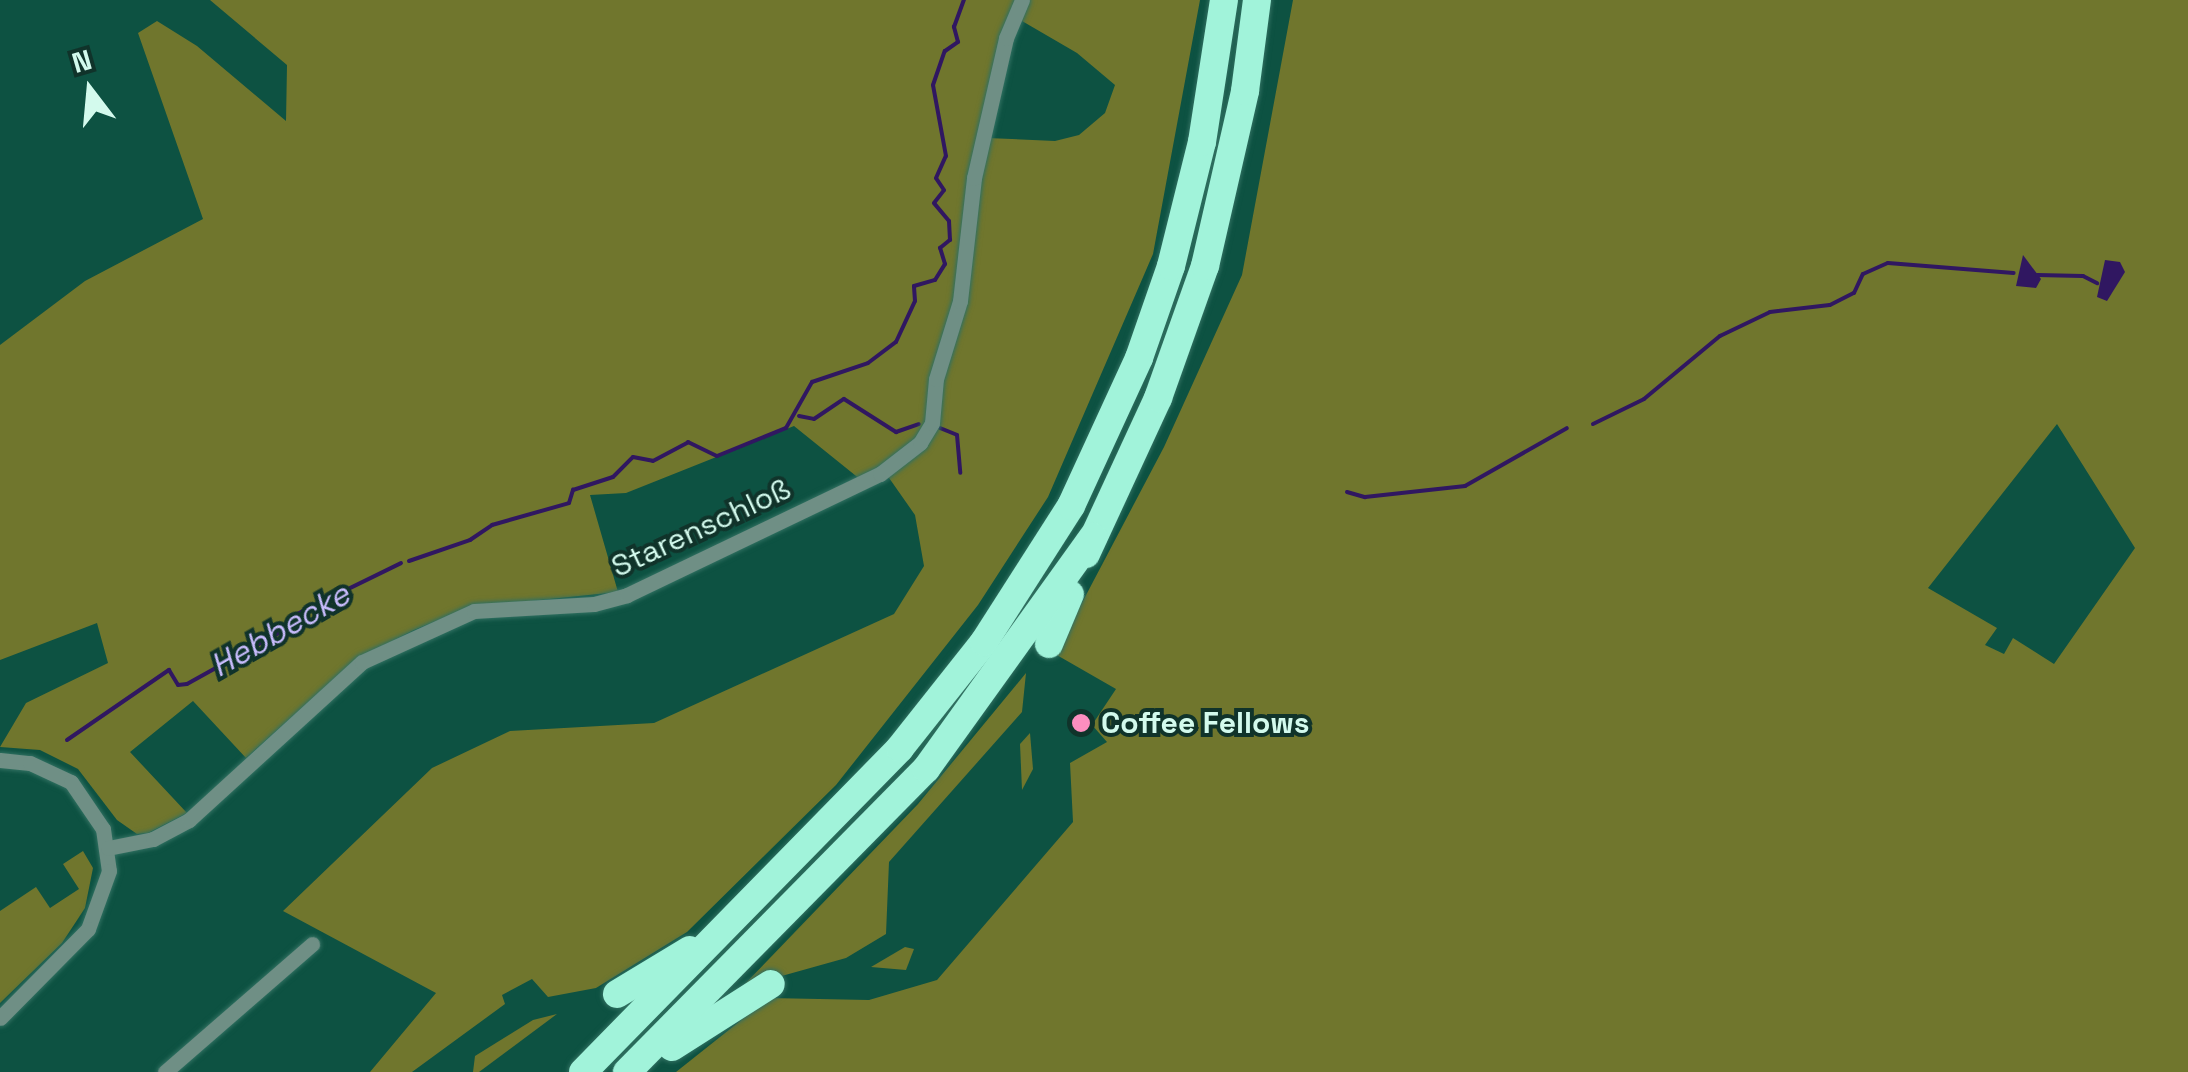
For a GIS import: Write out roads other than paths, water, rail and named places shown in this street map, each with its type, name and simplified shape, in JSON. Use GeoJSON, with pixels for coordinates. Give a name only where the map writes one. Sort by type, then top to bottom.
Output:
{"type":"FeatureCollection","features":[{"type":"Feature","properties":{"kind":"highway"},"geometry":{"type":"LineString","coordinates":[[583,1072],[726,930],[942,696],[1071,506],[1140,358],[1171,266],[1202,142],[1224,0]]}},
{"type":"Feature","properties":{"kind":"highway"},"geometry":{"type":"LineString","coordinates":[[1049,644],[1093,537],[1164,384],[1205,266],[1245,91],[1257,0]]}},
{"type":"Feature","properties":{"kind":"highway"},"geometry":{"type":"LineString","coordinates":[[630,1072],[926,768],[1093,537]]}},
{"type":"Feature","properties":{"kind":"highway"},"geometry":{"type":"LineString","coordinates":[[616,994],[726,930]]}},
{"type":"Feature","properties":{"kind":"highway"},"geometry":{"type":"LineString","coordinates":[[630,1072],[771,984]]}},
{"type":"Feature","properties":{"kind":"street","name":"Starenschloß"},"geometry":{"type":"LineString","coordinates":[[108,848],[152,838],[190,820],[362,662],[388,649],[474,611],[594,604],[628,595],[880,474],[912,450],[932,422],[965,271],[974,178],[1006,38],[1022,0]]}},
{"type":"Feature","properties":{"kind":"street"},"geometry":{"type":"LineString","coordinates":[[0,760],[30,763],[71,782],[90,803],[108,848],[106,888],[88,929],[0,1018]]}},
{"type":"Feature","properties":{"kind":"street"},"geometry":{"type":"LineString","coordinates":[[165,1072],[312,944]]}},
{"type":"Feature","properties":{"kind":"waterway","name":"Hebbecke"},"geometry":{"type":"LineString","coordinates":[[409,561],[470,540],[492,525],[569,503],[573,490],[613,477],[633,457],[653,461],[688,442],[717,456],[786,428],[812,382],[868,363],[896,342],[915,301],[914,286],[935,280],[945,264],[940,248],[950,240],[949,221],[934,203],[944,190],[936,178],[946,156],[933,85],[945,51],[958,42],[954,27],[964,0]]}},
{"type":"Feature","properties":{"kind":"waterway"},"geometry":{"type":"LineString","coordinates":[[1593,424],[1644,399],[1720,336],[1770,312],[1830,305],[1854,293],[1863,274],[1888,263],[2014,273]]}},
{"type":"Feature","properties":{"kind":"waterway"},"geometry":{"type":"LineString","coordinates":[[2037,275],[2083,276],[2097,283]]}},
{"type":"Feature","properties":{"kind":"waterway"},"geometry":{"type":"LineString","coordinates":[[799,416],[814,419],[844,399],[896,432],[919,424]]}},
{"type":"Feature","properties":{"kind":"waterway"},"geometry":{"type":"LineString","coordinates":[[940,428],[957,435],[960,473]]}},
{"type":"Feature","properties":{"kind":"waterway"},"geometry":{"type":"LineString","coordinates":[[1347,492],[1365,497],[1465,486],[1567,428]]}},
{"type":"Feature","properties":{"kind":"waterway","name":"Hebbecke"},"geometry":{"type":"LineString","coordinates":[[67,740],[169,670],[178,685],[187,684],[277,634],[295,615],[401,563]]}},
{"type":"Feature","properties":{"kind":"place","name":"Coffee Fellows"},"geometry":{"type":"Point","coordinates":[1081,723]}}]}
